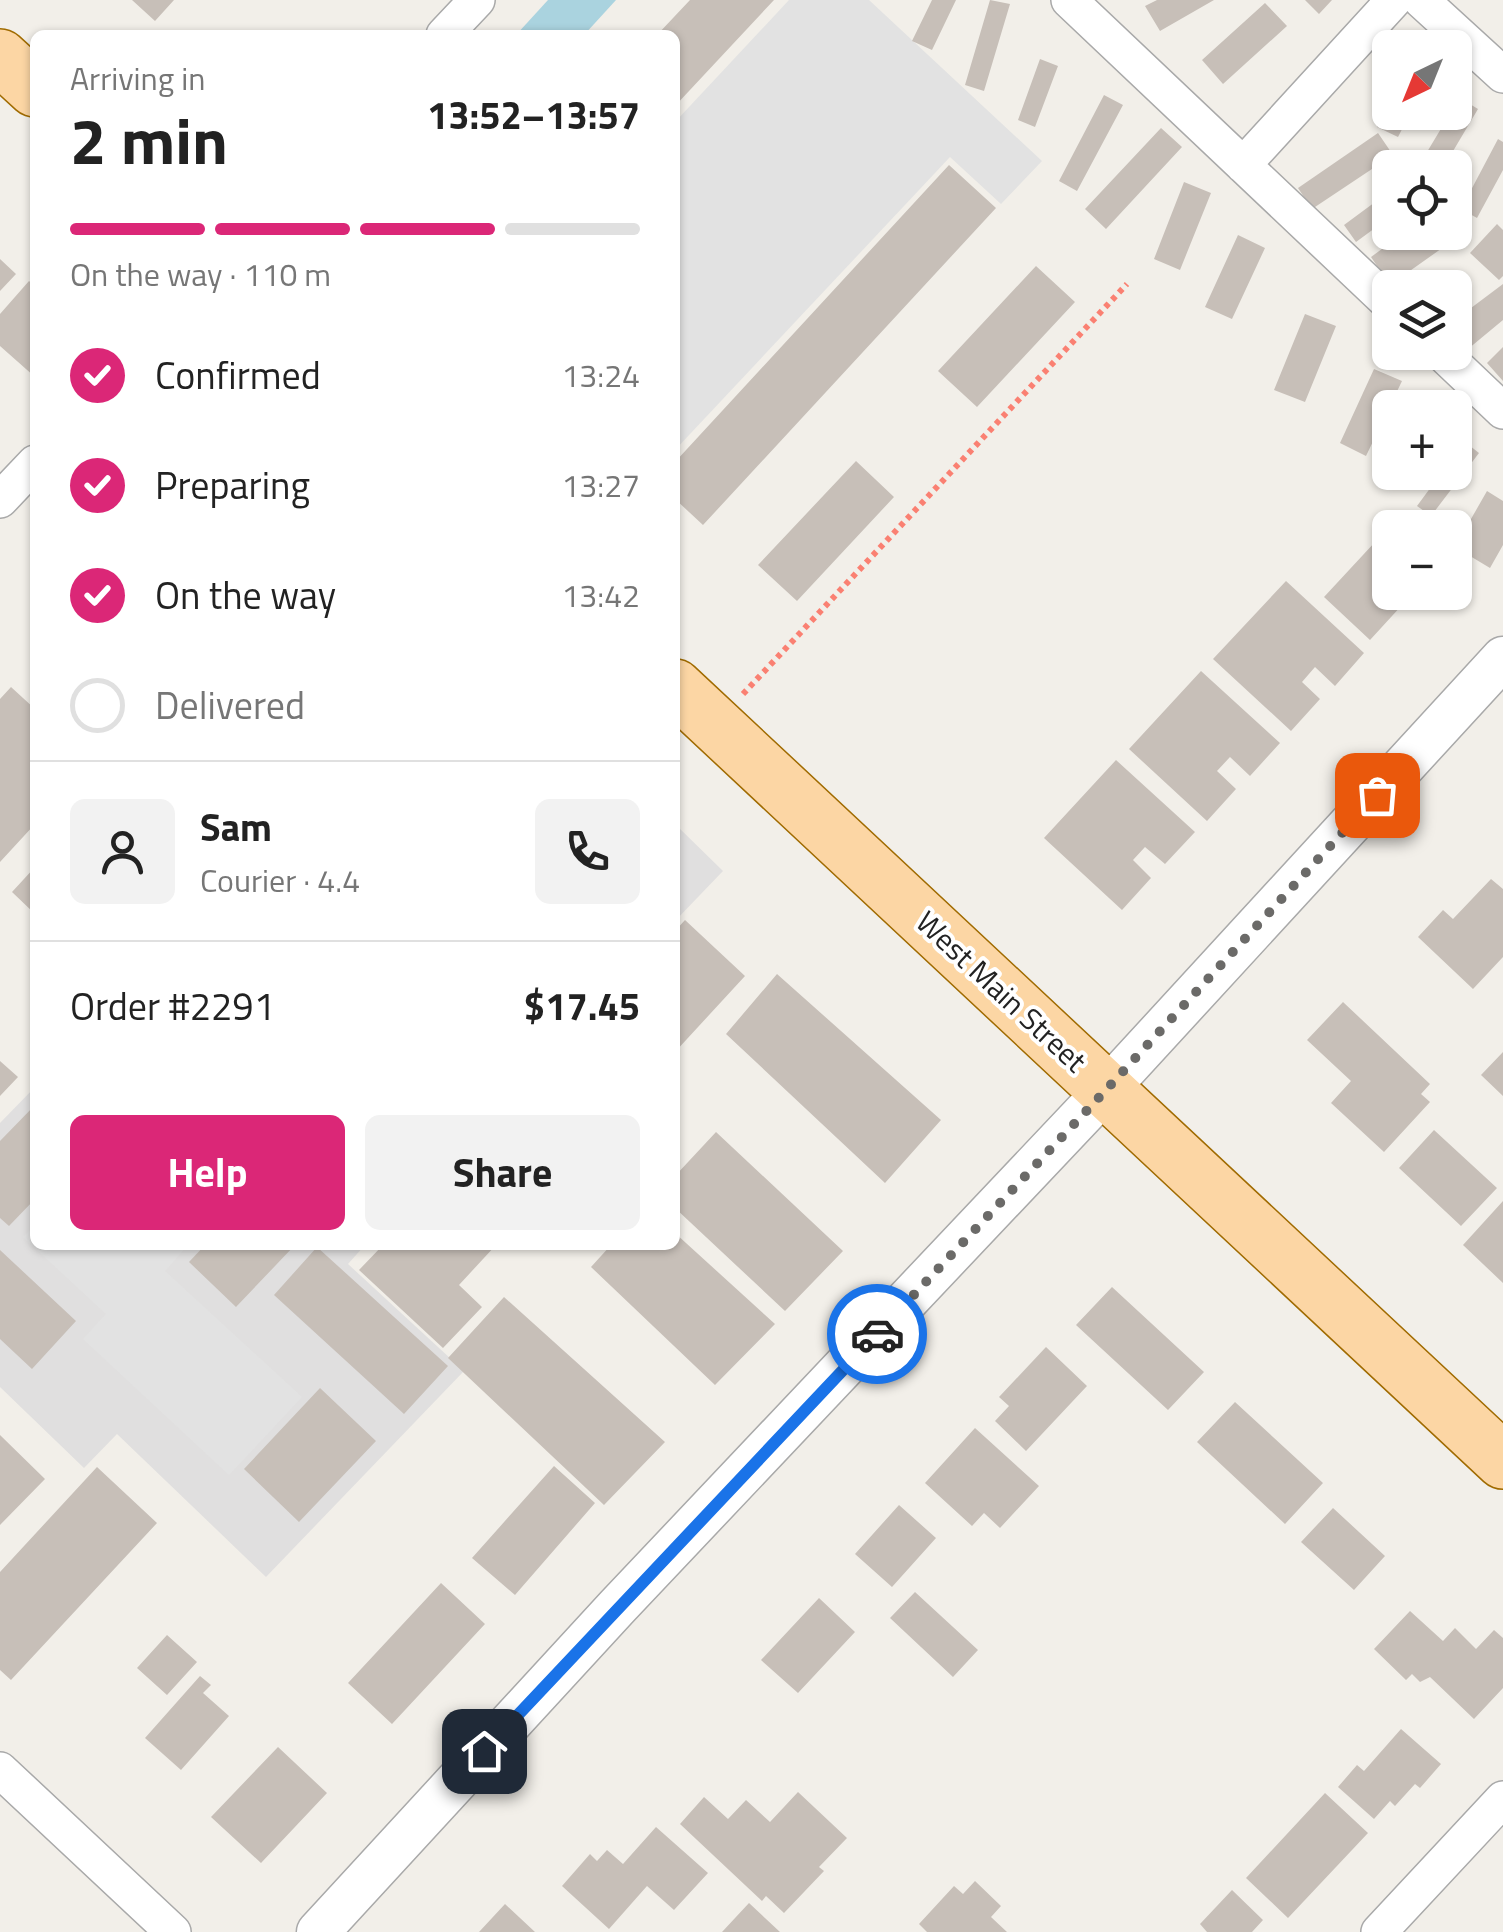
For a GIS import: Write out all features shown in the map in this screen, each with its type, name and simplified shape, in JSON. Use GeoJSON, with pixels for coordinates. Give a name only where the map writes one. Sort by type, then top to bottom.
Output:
{"type":"FeatureCollection","features":[{"type":"Feature","properties":{"kind":"main road"},"geometry":{"type":"LineString","coordinates":[[0,56],[30,84]]}},
{"type":"Feature","properties":{"kind":"main road","name":"West Main Street"},"geometry":{"type":"LineString","coordinates":[[680,692],[1503,1461]]}},
{"type":"Feature","properties":{"kind":"street"},"geometry":{"type":"LineString","coordinates":[[449,30],[476,0]]}},
{"type":"Feature","properties":{"kind":"street"},"geometry":{"type":"LineString","coordinates":[[1070,0],[1372,287]]}},
{"type":"Feature","properties":{"kind":"street"},"geometry":{"type":"LineString","coordinates":[[1243,165],[1394,0]]}},
{"type":"Feature","properties":{"kind":"street"},"geometry":{"type":"LineString","coordinates":[[1422,0],[1503,75]]}},
{"type":"Feature","properties":{"kind":"street"},"geometry":{"type":"LineString","coordinates":[[1460,370],[1503,411]]}},
{"type":"Feature","properties":{"kind":"street"},"geometry":{"type":"LineString","coordinates":[[0,500],[30,468]]}},
{"type":"Feature","properties":{"kind":"street"},"geometry":{"type":"LineString","coordinates":[[318,1932],[630,1594],[1106,1090],[1503,658]]}},
{"type":"Feature","properties":{"kind":"street"},"geometry":{"type":"LineString","coordinates":[[0,1770],[174,1932]]}},
{"type":"Feature","properties":{"kind":"street"},"geometry":{"type":"LineString","coordinates":[[1379,1932],[1503,1799]]}},
{"type":"Feature","properties":{"kind":"path"},"geometry":{"type":"LineString","coordinates":[[714,724],[1127,284]]}},
{"type":"Feature","properties":{"kind":"shaded area"},"geometry":{"type":"Polygon","coordinates":[[[789,0],[869,0],[1042,161],[1001,204],[950,157],[680,445],[680,117],[789,0]]]}},
{"type":"Feature","properties":{"kind":"shaded area"},"geometry":{"type":"Polygon","coordinates":[[[680,829],[723,871],[680,916],[680,829]]]}},
{"type":"Feature","properties":{"kind":"shaded area"},"geometry":{"type":"Polygon","coordinates":[[[30,1092],[30,1250],[361,1250],[348,1264],[464,1371],[266,1577],[117,1434],[84,1468],[0,1387],[0,1123],[30,1092]]]}},
{"type":"Feature","properties":{"kind":"shaded area"},"geometry":{"type":"Polygon","coordinates":[[[37,1250],[184,1250],[165,1271],[302,1397],[229,1475],[83,1339],[106,1314],[37,1250]]]}},
{"type":"Feature","properties":{"kind":"water"},"geometry":{"type":"Polygon","coordinates":[[[548,0],[616,0],[589,30],[521,30],[548,0]]]}},
{"type":"Feature","properties":{"kind":"building"},"geometry":{"type":"Polygon","coordinates":[[[132,0],[174,0],[155,21],[132,0]]]}},
{"type":"Feature","properties":{"kind":"building"},"geometry":{"type":"Polygon","coordinates":[[[690,0],[774,0],[680,101],[680,30],[662,30],[690,0]]]}},
{"type":"Feature","properties":{"kind":"building"},"geometry":{"type":"Polygon","coordinates":[[[932,0],[956,0],[932,50],[912,41],[932,0]]]}},
{"type":"Feature","properties":{"kind":"building"},"geometry":{"type":"Polygon","coordinates":[[[990,0],[1010,4],[984,91],[965,85],[990,0]]]}},
{"type":"Feature","properties":{"kind":"building"},"geometry":{"type":"Polygon","coordinates":[[[1157,0],[1214,0],[1160,31],[1145,6],[1157,0]]]}},
{"type":"Feature","properties":{"kind":"building"},"geometry":{"type":"Polygon","coordinates":[[[1305,0],[1332,0],[1319,14],[1305,0]]]}},
{"type":"Feature","properties":{"kind":"building"},"geometry":{"type":"Polygon","coordinates":[[[1265,3],[1287,26],[1223,84],[1202,60],[1265,3]]]}},
{"type":"Feature","properties":{"kind":"building"},"geometry":{"type":"Polygon","coordinates":[[[1040,59],[1058,66],[1035,127],[1018,120],[1040,59]]]}},
{"type":"Feature","properties":{"kind":"building"},"geometry":{"type":"Polygon","coordinates":[[[1104,95],[1123,105],[1077,191],[1059,181],[1104,95]]]}},
{"type":"Feature","properties":{"kind":"building"},"geometry":{"type":"Polygon","coordinates":[[[1161,128],[1182,147],[1106,229],[1085,209],[1161,128]]]}},
{"type":"Feature","properties":{"kind":"building"},"geometry":{"type":"Polygon","coordinates":[[[1383,130],[1402,130],[1398,137],[1383,130]]]}},
{"type":"Feature","properties":{"kind":"building"},"geometry":{"type":"Polygon","coordinates":[[[1440,130],[1466,130],[1454,150],[1428,150],[1440,130]]]}},
{"type":"Feature","properties":{"kind":"building"},"geometry":{"type":"Polygon","coordinates":[[[1378,133],[1390,150],[1372,150],[1372,169],[1312,209],[1298,188],[1378,133]]]}},
{"type":"Feature","properties":{"kind":"building"},"geometry":{"type":"Polygon","coordinates":[[[1498,139],[1503,142],[1503,170],[1477,218],[1472,215],[1472,188],[1498,139]]]}},
{"type":"Feature","properties":{"kind":"building"},"geometry":{"type":"Polygon","coordinates":[[[949,165],[996,208],[703,525],[680,504],[680,457],[949,165]]]}},
{"type":"Feature","properties":{"kind":"building"},"geometry":{"type":"Polygon","coordinates":[[[1184,182],[1211,193],[1180,270],[1154,259],[1184,182]]]}},
{"type":"Feature","properties":{"kind":"building"},"geometry":{"type":"Polygon","coordinates":[[[1372,204],[1372,230],[1356,242],[1344,225],[1372,204]]]}},
{"type":"Feature","properties":{"kind":"building"},"geometry":{"type":"Polygon","coordinates":[[[1497,224],[1503,230],[1503,276],[1499,280],[1470,253],[1497,224]]]}},
{"type":"Feature","properties":{"kind":"building"},"geometry":{"type":"Polygon","coordinates":[[[1238,235],[1265,248],[1232,319],[1205,307],[1238,235]]]}},
{"type":"Feature","properties":{"kind":"building"},"geometry":{"type":"Polygon","coordinates":[[[1381,250],[1439,250],[1411,270],[1380,270],[1371,257],[1381,250]]]}},
{"type":"Feature","properties":{"kind":"building"},"geometry":{"type":"Polygon","coordinates":[[[0,259],[16,274],[0,291],[0,259]]]}},
{"type":"Feature","properties":{"kind":"building"},"geometry":{"type":"Polygon","coordinates":[[[1036,266],[1075,302],[977,407],[938,371],[1036,266]]]}},
{"type":"Feature","properties":{"kind":"building"},"geometry":{"type":"Polygon","coordinates":[[[30,282],[30,373],[0,346],[0,314],[30,282]]]}},
{"type":"Feature","properties":{"kind":"building"},"geometry":{"type":"Polygon","coordinates":[[[1503,284],[1503,320],[1472,346],[1472,307],[1503,284]]]}},
{"type":"Feature","properties":{"kind":"building"},"geometry":{"type":"Polygon","coordinates":[[[1305,314],[1336,326],[1305,402],[1274,390],[1305,314]]]}},
{"type":"Feature","properties":{"kind":"building"},"geometry":{"type":"Polygon","coordinates":[[[1503,347],[1503,381],[1487,363],[1503,347]]]}},
{"type":"Feature","properties":{"kind":"building"},"geometry":{"type":"Polygon","coordinates":[[[1374,370],[1402,381],[1398,390],[1372,390],[1372,444],[1366,456],[1340,443],[1374,370]]]}},
{"type":"Feature","properties":{"kind":"building"},"geometry":{"type":"Polygon","coordinates":[[[856,461],[894,497],[797,601],[758,565],[856,461]]]}},
{"type":"Feature","properties":{"kind":"building"},"geometry":{"type":"Polygon","coordinates":[[[1429,490],[1451,490],[1436,510],[1417,506],[1429,490]]]}},
{"type":"Feature","properties":{"kind":"building"},"geometry":{"type":"Polygon","coordinates":[[[1487,491],[1503,501],[1503,545],[1490,568],[1472,557],[1472,517],[1487,491]]]}},
{"type":"Feature","properties":{"kind":"building"},"geometry":{"type":"Polygon","coordinates":[[[1372,545],[1372,610],[1398,610],[1370,640],[1324,597],[1372,545]]]}},
{"type":"Feature","properties":{"kind":"building"},"geometry":{"type":"Polygon","coordinates":[[[1286,581],[1364,653],[1335,686],[1315,667],[1302,682],[1320,699],[1291,731],[1213,659],[1286,581]]]}},
{"type":"Feature","properties":{"kind":"building"},"geometry":{"type":"Polygon","coordinates":[[[1201,671],[1280,743],[1250,776],[1230,757],[1217,771],[1236,789],[1207,821],[1129,749],[1201,671]]]}},
{"type":"Feature","properties":{"kind":"building"},"geometry":{"type":"Polygon","coordinates":[[[11,687],[30,704],[30,829],[0,862],[0,699],[11,687]]]}},
{"type":"Feature","properties":{"kind":"building"},"geometry":{"type":"Polygon","coordinates":[[[1116,760],[1195,832],[1165,864],[1145,847],[1133,860],[1151,878],[1122,910],[1044,838],[1116,760]]]}},
{"type":"Feature","properties":{"kind":"building"},"geometry":{"type":"Polygon","coordinates":[[[30,872],[30,909],[12,892],[30,872]]]}},
{"type":"Feature","properties":{"kind":"building"},"geometry":{"type":"Polygon","coordinates":[[[1491,879],[1503,889],[1503,957],[1473,989],[1418,937],[1443,910],[1453,919],[1491,879]]]}},
{"type":"Feature","properties":{"kind":"building"},"geometry":{"type":"Polygon","coordinates":[[[685,920],[745,976],[680,1047],[680,926],[685,920]]]}},
{"type":"Feature","properties":{"kind":"building"},"geometry":{"type":"Polygon","coordinates":[[[777,974],[941,1120],[885,1183],[726,1034],[777,974]]]}},
{"type":"Feature","properties":{"kind":"building"},"geometry":{"type":"Polygon","coordinates":[[[1343,1002],[1430,1084],[1421,1094],[1430,1102],[1384,1152],[1331,1103],[1351,1081],[1307,1040],[1343,1002]]]}},
{"type":"Feature","properties":{"kind":"building"},"geometry":{"type":"Polygon","coordinates":[[[1503,1052],[1503,1096],[1481,1075],[1503,1052]]]}},
{"type":"Feature","properties":{"kind":"building"},"geometry":{"type":"Polygon","coordinates":[[[0,1061],[18,1077],[0,1096],[0,1061]]]}},
{"type":"Feature","properties":{"kind":"building"},"geometry":{"type":"Polygon","coordinates":[[[30,1110],[30,1204],[9,1226],[0,1218],[0,1141],[30,1110]]]}},
{"type":"Feature","properties":{"kind":"building"},"geometry":{"type":"Polygon","coordinates":[[[1434,1130],[1497,1188],[1461,1226],[1399,1168],[1434,1130]]]}},
{"type":"Feature","properties":{"kind":"building"},"geometry":{"type":"Polygon","coordinates":[[[716,1132],[843,1251],[785,1311],[680,1213],[680,1171],[716,1132]]]}},
{"type":"Feature","properties":{"kind":"building"},"geometry":{"type":"Polygon","coordinates":[[[1503,1201],[1503,1283],[1463,1245],[1503,1201]]]}},
{"type":"Feature","properties":{"kind":"building"},"geometry":{"type":"Polygon","coordinates":[[[680,1238],[775,1324],[715,1385],[591,1267],[606,1250],[680,1250],[680,1238]]]}},
{"type":"Feature","properties":{"kind":"building"},"geometry":{"type":"Polygon","coordinates":[[[0,1250],[76,1321],[32,1369],[0,1339],[0,1250]]]}},
{"type":"Feature","properties":{"kind":"building"},"geometry":{"type":"Polygon","coordinates":[[[200,1250],[290,1250],[236,1307],[189,1262],[200,1250]]]}},
{"type":"Feature","properties":{"kind":"building"},"geometry":{"type":"Polygon","coordinates":[[[314,1250],[320,1250],[448,1366],[404,1414],[274,1295],[314,1250]]]}},
{"type":"Feature","properties":{"kind":"building"},"geometry":{"type":"Polygon","coordinates":[[[378,1250],[491,1250],[459,1285],[482,1307],[443,1348],[359,1270],[378,1250]]]}},
{"type":"Feature","properties":{"kind":"building"},"geometry":{"type":"Polygon","coordinates":[[[1112,1287],[1204,1372],[1168,1410],[1076,1325],[1112,1287]]]}},
{"type":"Feature","properties":{"kind":"building"},"geometry":{"type":"Polygon","coordinates":[[[504,1297],[665,1442],[604,1505],[448,1358],[504,1297]]]}},
{"type":"Feature","properties":{"kind":"building"},"geometry":{"type":"Polygon","coordinates":[[[1046,1347],[1087,1386],[1026,1451],[995,1421],[1009,1406],[999,1397],[1046,1347]]]}},
{"type":"Feature","properties":{"kind":"building"},"geometry":{"type":"Polygon","coordinates":[[[320,1388],[376,1441],[299,1522],[244,1469],[320,1388]]]}},
{"type":"Feature","properties":{"kind":"building"},"geometry":{"type":"Polygon","coordinates":[[[1235,1402],[1323,1483],[1285,1524],[1197,1442],[1235,1402]]]}},
{"type":"Feature","properties":{"kind":"building"},"geometry":{"type":"Polygon","coordinates":[[[975,1428],[1039,1486],[1000,1528],[984,1513],[972,1526],[925,1483],[975,1428]]]}},
{"type":"Feature","properties":{"kind":"building"},"geometry":{"type":"Polygon","coordinates":[[[0,1435],[45,1479],[0,1525],[0,1435]]]}},
{"type":"Feature","properties":{"kind":"building"},"geometry":{"type":"Polygon","coordinates":[[[554,1466],[595,1503],[515,1595],[472,1558],[554,1466]]]}},
{"type":"Feature","properties":{"kind":"building"},"geometry":{"type":"Polygon","coordinates":[[[97,1467],[157,1523],[11,1680],[0,1670],[0,1572],[97,1467]]]}},
{"type":"Feature","properties":{"kind":"building"},"geometry":{"type":"Polygon","coordinates":[[[899,1505],[936,1538],[892,1587],[855,1554],[899,1505]]]}},
{"type":"Feature","properties":{"kind":"building"},"geometry":{"type":"Polygon","coordinates":[[[1333,1508],[1385,1556],[1354,1590],[1301,1542],[1333,1508]]]}},
{"type":"Feature","properties":{"kind":"building"},"geometry":{"type":"Polygon","coordinates":[[[441,1583],[485,1624],[392,1724],[348,1683],[441,1583]]]}},
{"type":"Feature","properties":{"kind":"building"},"geometry":{"type":"Polygon","coordinates":[[[915,1592],[978,1650],[953,1677],[890,1618],[915,1592]]]}},
{"type":"Feature","properties":{"kind":"building"},"geometry":{"type":"Polygon","coordinates":[[[819,1598],[855,1632],[798,1693],[761,1660],[819,1598]]]}},
{"type":"Feature","properties":{"kind":"building"},"geometry":{"type":"Polygon","coordinates":[[[1410,1611],[1443,1641],[1455,1628],[1476,1649],[1494,1630],[1503,1638],[1503,1688],[1474,1719],[1430,1677],[1420,1682],[1412,1674],[1406,1680],[1374,1649],[1410,1611]]]}},
{"type":"Feature","properties":{"kind":"building"},"geometry":{"type":"Polygon","coordinates":[[[167,1635],[197,1662],[167,1695],[137,1668],[167,1635]]]}},
{"type":"Feature","properties":{"kind":"building"},"geometry":{"type":"Polygon","coordinates":[[[200,1676],[211,1685],[203,1693],[229,1716],[181,1770],[145,1738],[200,1676]]]}},
{"type":"Feature","properties":{"kind":"building"},"geometry":{"type":"Polygon","coordinates":[[[1401,1729],[1441,1764],[1420,1788],[1415,1784],[1395,1806],[1390,1801],[1374,1819],[1338,1787],[1357,1765],[1364,1771],[1401,1729]]]}},
{"type":"Feature","properties":{"kind":"building"},"geometry":{"type":"Polygon","coordinates":[[[278,1747],[327,1793],[261,1863],[211,1817],[278,1747]]]}},
{"type":"Feature","properties":{"kind":"building"},"geometry":{"type":"Polygon","coordinates":[[[798,1792],[847,1838],[819,1867],[824,1871],[784,1913],[766,1896],[762,1901],[680,1824],[704,1797],[728,1819],[746,1800],[770,1822],[798,1792]]]}},
{"type":"Feature","properties":{"kind":"building"},"geometry":{"type":"Polygon","coordinates":[[[1325,1793],[1368,1833],[1288,1918],[1246,1878],[1325,1793]]]}},
{"type":"Feature","properties":{"kind":"building"},"geometry":{"type":"Polygon","coordinates":[[[656,1827],[708,1873],[674,1910],[647,1886],[609,1929],[562,1886],[590,1854],[597,1861],[607,1850],[623,1864],[656,1827]]]}},
{"type":"Feature","properties":{"kind":"building"},"geometry":{"type":"Polygon","coordinates":[[[975,1881],[1001,1906],[991,1917],[1007,1932],[927,1932],[919,1924],[954,1886],[963,1894],[975,1881]]]}},
{"type":"Feature","properties":{"kind":"building"},"geometry":{"type":"Polygon","coordinates":[[[1232,1890],[1263,1920],[1252,1932],[1207,1932],[1200,1924],[1232,1890]]]}},
{"type":"Feature","properties":{"kind":"building"},"geometry":{"type":"Polygon","coordinates":[[[749,1903],[780,1932],[722,1932],[749,1903]]]}},
{"type":"Feature","properties":{"kind":"building"},"geometry":{"type":"Polygon","coordinates":[[[505,1904],[535,1932],[479,1932],[505,1904]]]}},
{"type":"Feature","properties":{"kind":"way so far"},"geometry":{"type":"LineString","coordinates":[[877,1334],[1377,795]]}},
{"type":"Feature","properties":{"kind":"route"},"geometry":{"type":"LineString","coordinates":[[484,1751],[877,1334]]}}]}
